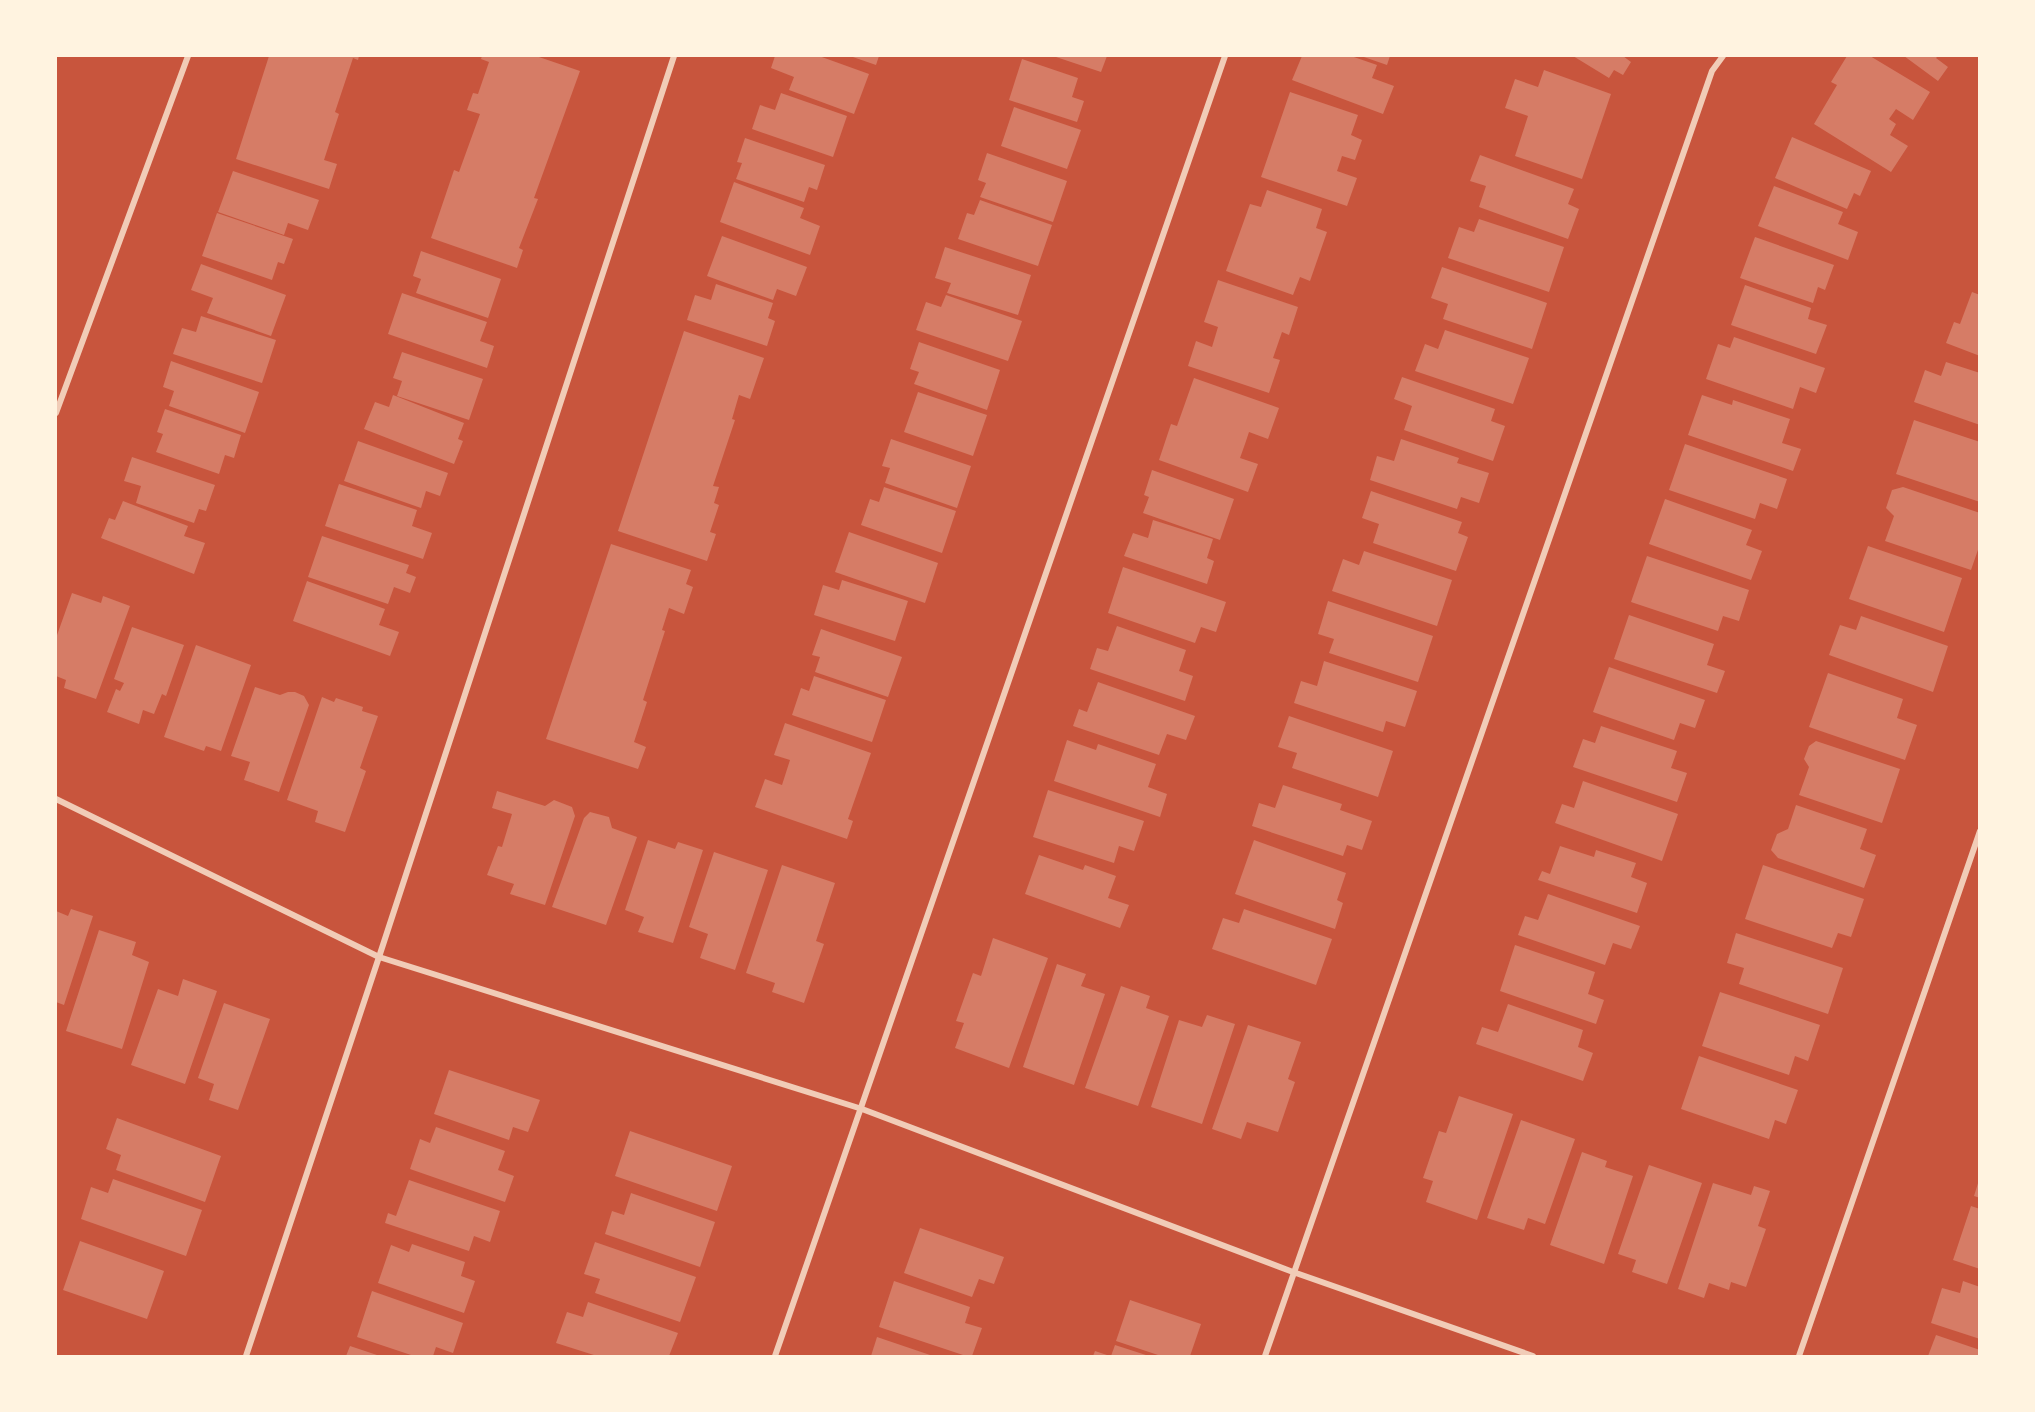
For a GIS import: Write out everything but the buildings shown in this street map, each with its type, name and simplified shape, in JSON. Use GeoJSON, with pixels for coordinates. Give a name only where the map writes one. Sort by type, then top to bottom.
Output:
{"type":"FeatureCollection","features":[{"type":"Feature","properties":{"kind":"street"},"geometry":{"type":"LineString","coordinates":[[56,413],[188,56]]}},
{"type":"Feature","properties":{"kind":"street"},"geometry":{"type":"LineString","coordinates":[[246,1356],[674,56]]}},
{"type":"Feature","properties":{"kind":"street"},"geometry":{"type":"LineString","coordinates":[[775,1356],[1225,56]]}},
{"type":"Feature","properties":{"kind":"street"},"geometry":{"type":"LineString","coordinates":[[1265,1356],[1712,71],[1723,56]]}},
{"type":"Feature","properties":{"kind":"street"},"geometry":{"type":"LineString","coordinates":[[56,799],[379,957],[862,1109],[1293,1272],[1533,1356]]}},
{"type":"Feature","properties":{"kind":"street"},"geometry":{"type":"LineString","coordinates":[[1799,1356],[1980,831]]}}]}
